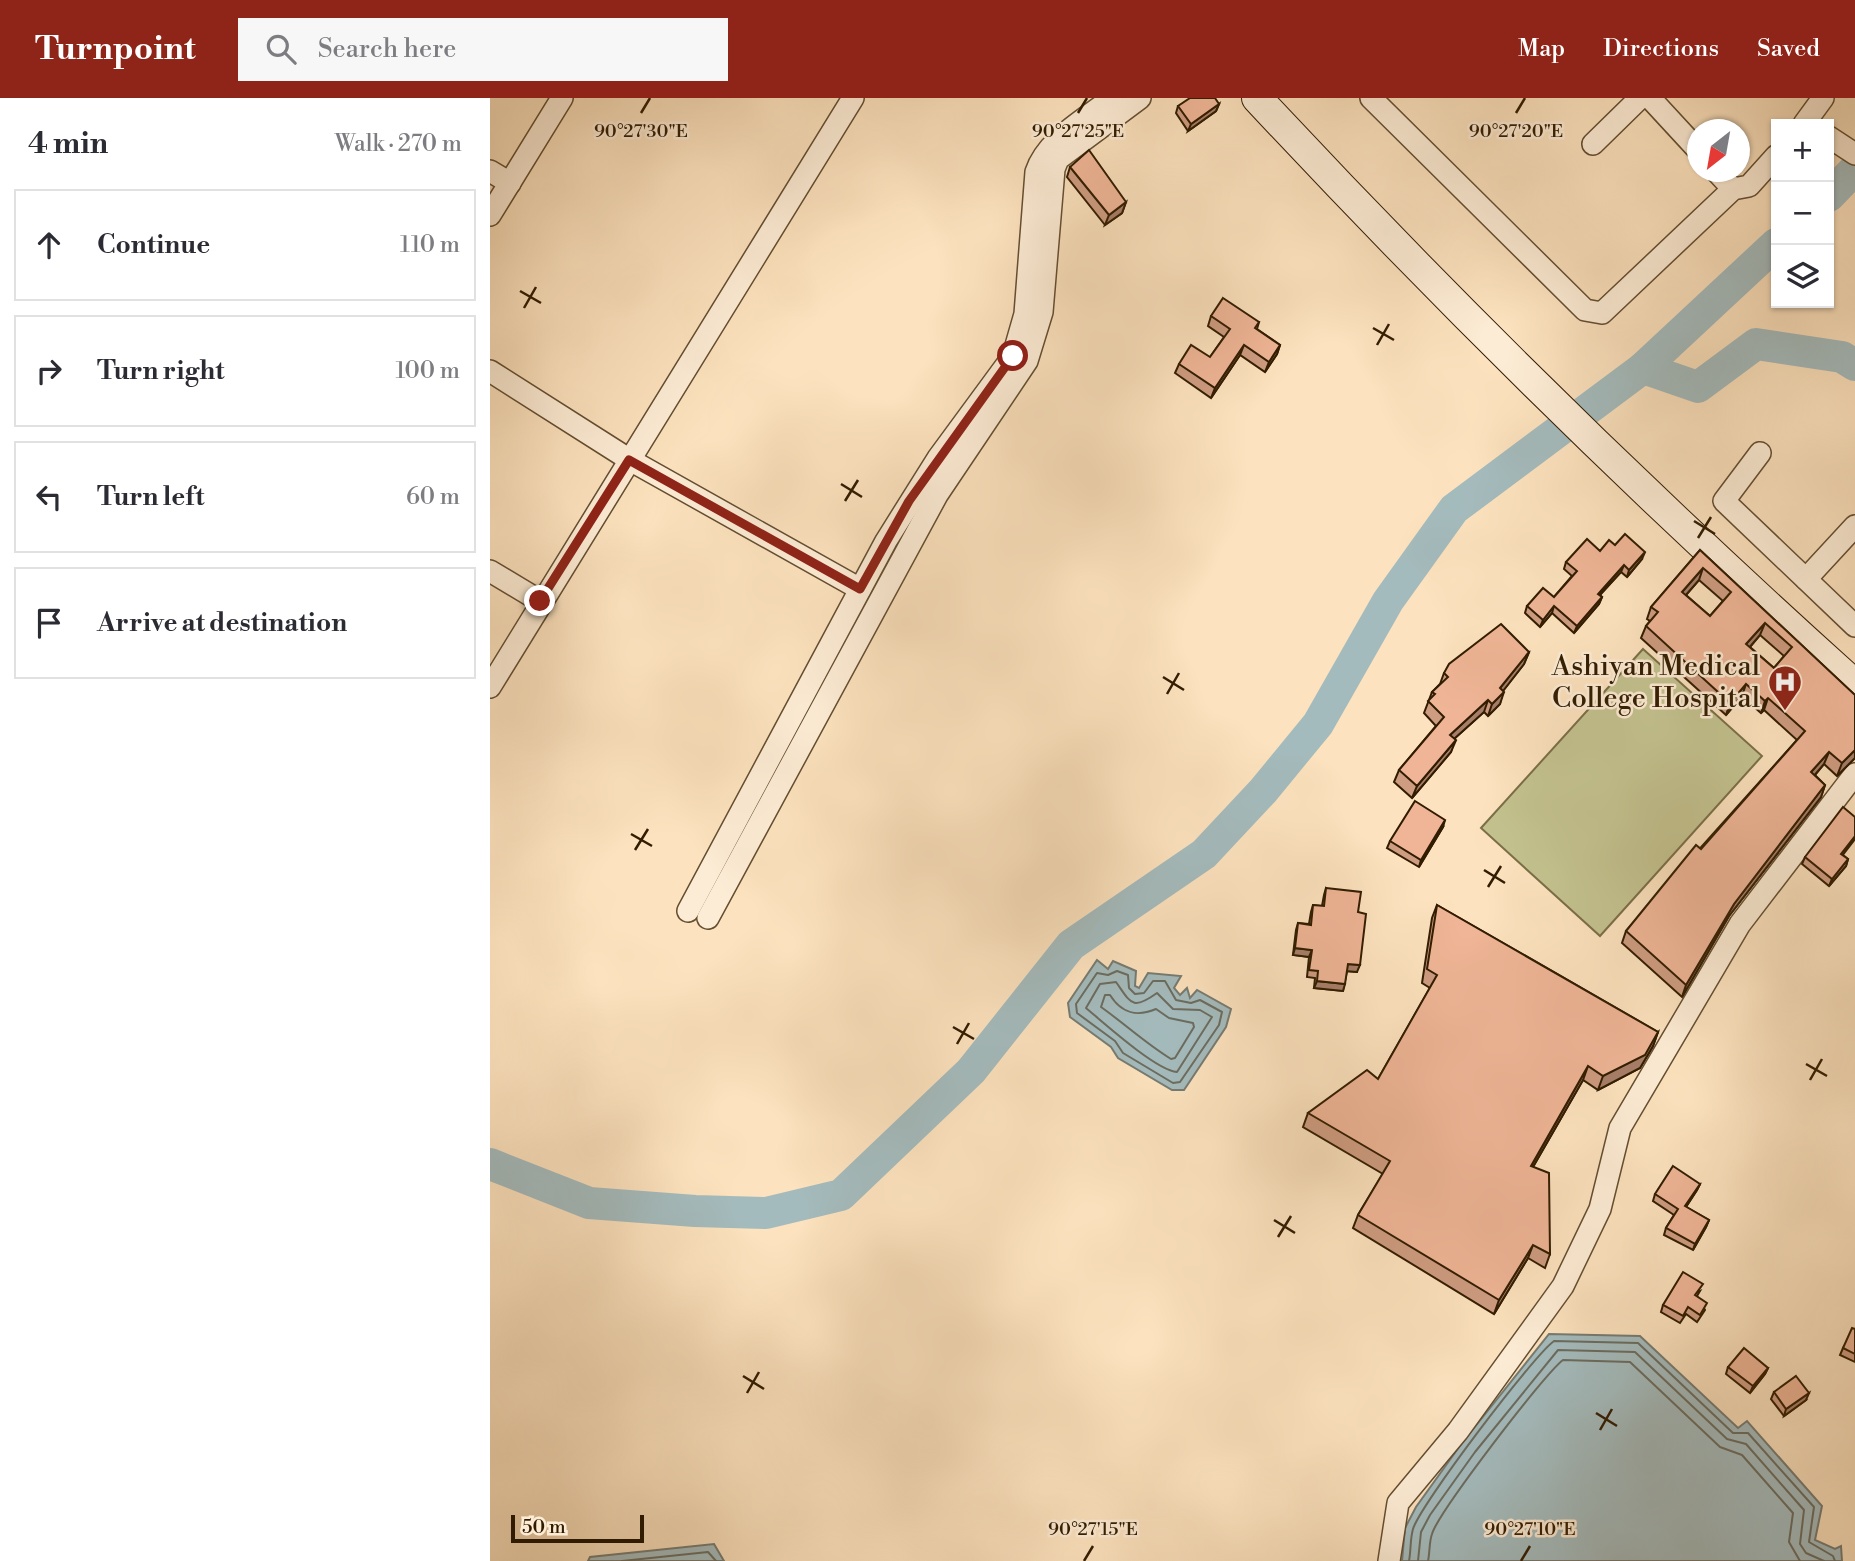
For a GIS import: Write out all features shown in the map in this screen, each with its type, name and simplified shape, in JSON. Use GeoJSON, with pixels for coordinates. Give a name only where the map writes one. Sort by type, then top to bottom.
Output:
{"type":"FeatureCollection","features":[{"type":"Feature","properties":{"kind":"street"},"geometry":{"type":"LineString","coordinates":[[490,215],[562,98]]}},
{"type":"Feature","properties":{"kind":"street"},"geometry":{"type":"LineString","coordinates":[[490,687],[540,601],[853,98]]}},
{"type":"Feature","properties":{"kind":"street"},"geometry":{"type":"LineString","coordinates":[[1112,98],[1051,147],[1040,160],[1036,172],[1038,261],[1042,312],[1027,361],[937,495],[762,820],[698,914],[741,807],[909,501],[1013,356],[1021,335],[1038,261],[1058,159],[1140,98]]}},
{"type":"Feature","properties":{"kind":"street"},"geometry":{"type":"LineString","coordinates":[[1257,98],[1480,333],[1636,485],[1855,685]]}},
{"type":"Feature","properties":{"kind":"street"},"geometry":{"type":"LineString","coordinates":[[1371,98],[1585,310],[1602,313],[1733,189],[1749,186],[1771,162]]}},
{"type":"Feature","properties":{"kind":"street"},"geometry":{"type":"LineString","coordinates":[[1593,144],[1640,98]]}},
{"type":"Feature","properties":{"kind":"street"},"geometry":{"type":"LineString","coordinates":[[1808,119],[1823,98]]}},
{"type":"Feature","properties":{"kind":"street"},"geometry":{"type":"LineString","coordinates":[[1657,102],[1687,137]]}},
{"type":"Feature","properties":{"kind":"street"},"geometry":{"type":"LineString","coordinates":[[490,171],[510,183]]}},
{"type":"Feature","properties":{"kind":"street"},"geometry":{"type":"LineString","coordinates":[[1726,182],[1733,189]]}},
{"type":"Feature","properties":{"kind":"street"},"geometry":{"type":"LineString","coordinates":[[490,371],[629,460],[860,589]]}},
{"type":"Feature","properties":{"kind":"street"},"geometry":{"type":"LineString","coordinates":[[1760,453],[1724,501],[1855,626]]}},
{"type":"Feature","properties":{"kind":"street"},"geometry":{"type":"LineString","coordinates":[[1806,579],[1855,526]]}},
{"type":"Feature","properties":{"kind":"street"},"geometry":{"type":"LineString","coordinates":[[490,571],[540,601]]}},
{"type":"Feature","properties":{"kind":"street"},"geometry":{"type":"LineString","coordinates":[[1389,1561],[1398,1503],[1458,1431],[1563,1286],[1600,1209],[1620,1128],[1740,925],[1855,774]]}},
{"type":"Feature","properties":{"kind":"street"},"geometry":{"type":"LineString","coordinates":[[741,807],[762,820]]}},
{"type":"Feature","properties":{"kind":"shaded area"},"geometry":{"type":"Polygon","coordinates":[[[1643,649],[1762,756],[1600,936],[1481,828],[1643,649]]]}},
{"type":"Feature","properties":{"kind":"water"},"geometry":{"type":"Polygon","coordinates":[[[1097,960],[1108,969],[1113,961],[1136,971],[1135,986],[1139,988],[1148,973],[1181,976],[1174,988],[1180,995],[1187,988],[1190,998],[1197,990],[1231,1009],[1226,1027],[1184,1090],[1172,1090],[1118,1058],[1111,1047],[1070,1017],[1068,1003],[1097,960]]]}},
{"type":"Feature","properties":{"kind":"water"},"geometry":{"type":"Polygon","coordinates":[[[1549,1334],[1640,1336],[1738,1428],[1747,1421],[1822,1506],[1815,1540],[1835,1549],[1841,1546],[1842,1561],[1402,1561],[1405,1528],[1416,1507],[1462,1443],[1549,1334]]]}},
{"type":"Feature","properties":{"kind":"water"},"geometry":{"type":"Polygon","coordinates":[[[714,1544],[724,1561],[588,1561],[590,1557],[714,1544]]]}},
{"type":"Feature","properties":{"kind":"building"},"geometry":{"type":"Polygon","coordinates":[[[1190,98],[1215,98],[1219,104],[1191,124],[1178,106],[1190,98]]]}},
{"type":"Feature","properties":{"kind":"building"},"geometry":{"type":"Polygon","coordinates":[[[1089,150],[1126,202],[1109,215],[1070,167],[1089,150]]]}},
{"type":"Feature","properties":{"kind":"building"},"geometry":{"type":"Polygon","coordinates":[[[1223,298],[1259,322],[1255,328],[1280,345],[1269,362],[1244,345],[1215,388],[1179,364],[1191,345],[1210,357],[1230,329],[1211,316],[1223,298]]]}},
{"type":"Feature","properties":{"kind":"building"},"geometry":{"type":"Polygon","coordinates":[[[1625,534],[1645,552],[1629,570],[1624,565],[1598,594],[1602,597],[1577,626],[1554,606],[1543,620],[1527,606],[1543,588],[1554,597],[1577,571],[1566,562],[1587,539],[1600,551],[1609,540],[1615,545],[1625,534]]]}},
{"type":"Feature","properties":{"kind":"building"},"geometry":{"type":"Polygon","coordinates":[[[1700,550],[1855,695],[1855,750],[1842,763],[1829,752],[1811,772],[1825,785],[1734,904],[1686,985],[1626,931],[1696,845],[1701,849],[1805,731],[1768,698],[1765,701],[1746,684],[1730,703],[1646,626],[1658,612],[1651,607],[1700,550]],[[1703,568],[1682,592],[1710,616],[1731,592],[1703,568]],[[1765,623],[1746,644],[1774,668],[1792,647],[1765,623]]]}},
{"type":"Feature","properties":{"kind":"building"},"geometry":{"type":"Polygon","coordinates":[[[1501,624],[1529,652],[1500,688],[1504,692],[1492,704],[1488,700],[1450,735],[1456,740],[1417,786],[1399,770],[1444,717],[1428,701],[1435,694],[1432,692],[1448,677],[1444,673],[1449,664],[1501,624]]]}},
{"type":"Feature","properties":{"kind":"building"},"geometry":{"type":"Polygon","coordinates":[[[1415,801],[1445,820],[1421,860],[1390,841],[1415,801]]]}},
{"type":"Feature","properties":{"kind":"building"},"geometry":{"type":"Polygon","coordinates":[[[1843,807],[1855,817],[1855,836],[1841,854],[1848,859],[1832,879],[1805,857],[1843,807]]]}},
{"type":"Feature","properties":{"kind":"building"},"geometry":{"type":"Polygon","coordinates":[[[1326,888],[1361,892],[1358,912],[1366,914],[1360,965],[1348,964],[1345,984],[1317,981],[1318,971],[1309,970],[1312,950],[1295,948],[1298,923],[1311,925],[1313,905],[1324,906],[1326,888]]]}},
{"type":"Feature","properties":{"kind":"building"},"geometry":{"type":"Polygon","coordinates":[[[1437,905],[1658,1032],[1645,1055],[1603,1076],[1588,1066],[1531,1166],[1549,1173],[1550,1254],[1533,1245],[1499,1300],[1358,1215],[1390,1161],[1308,1113],[1367,1070],[1378,1079],[1437,975],[1427,969],[1437,905]]]}},
{"type":"Feature","properties":{"kind":"building"},"geometry":{"type":"Polygon","coordinates":[[[1673,1166],[1700,1184],[1685,1206],[1709,1220],[1695,1244],[1666,1228],[1678,1209],[1655,1194],[1673,1166]]]}},
{"type":"Feature","properties":{"kind":"building"},"geometry":{"type":"Polygon","coordinates":[[[1683,1272],[1703,1284],[1695,1295],[1707,1303],[1700,1315],[1688,1307],[1683,1316],[1663,1305],[1683,1272]]]}},
{"type":"Feature","properties":{"kind":"building"},"geometry":{"type":"Polygon","coordinates":[[[1852,1328],[1855,1329],[1855,1354],[1843,1348],[1852,1328]]]}},
{"type":"Feature","properties":{"kind":"building"},"geometry":{"type":"Polygon","coordinates":[[[1744,1348],[1768,1368],[1753,1386],[1728,1367],[1744,1348]]]}},
{"type":"Feature","properties":{"kind":"building"},"geometry":{"type":"Polygon","coordinates":[[[1796,1376],[1809,1393],[1786,1409],[1774,1392],[1796,1376]]]}},
{"type":"Feature","properties":{"kind":"waterway"},"geometry":{"type":"LineString","coordinates":[[1834,191],[1855,169]]}},
{"type":"Feature","properties":{"kind":"waterway"},"geometry":{"type":"LineString","coordinates":[[490,1164],[589,1203],[766,1213],[841,1195],[971,1071],[1071,945],[1204,854],[1263,791],[1318,724],[1388,601],[1454,509],[1643,368],[1775,245]]}},
{"type":"Feature","properties":{"kind":"waterway"},"geometry":{"type":"LineString","coordinates":[[1643,368],[1698,387],[1756,344],[1842,357],[1855,365]]}},
{"type":"Feature","properties":{"kind":"place","name":"Ashiyan Medical College Hospital"},"geometry":{"type":"Point","coordinates":[1785,712]}},
{"type":"Feature","properties":{"kind":"route"},"geometry":{"type":"LineString","coordinates":[[540,601],[629,460],[860,589],[909,501],[1013,356]]}}]}
